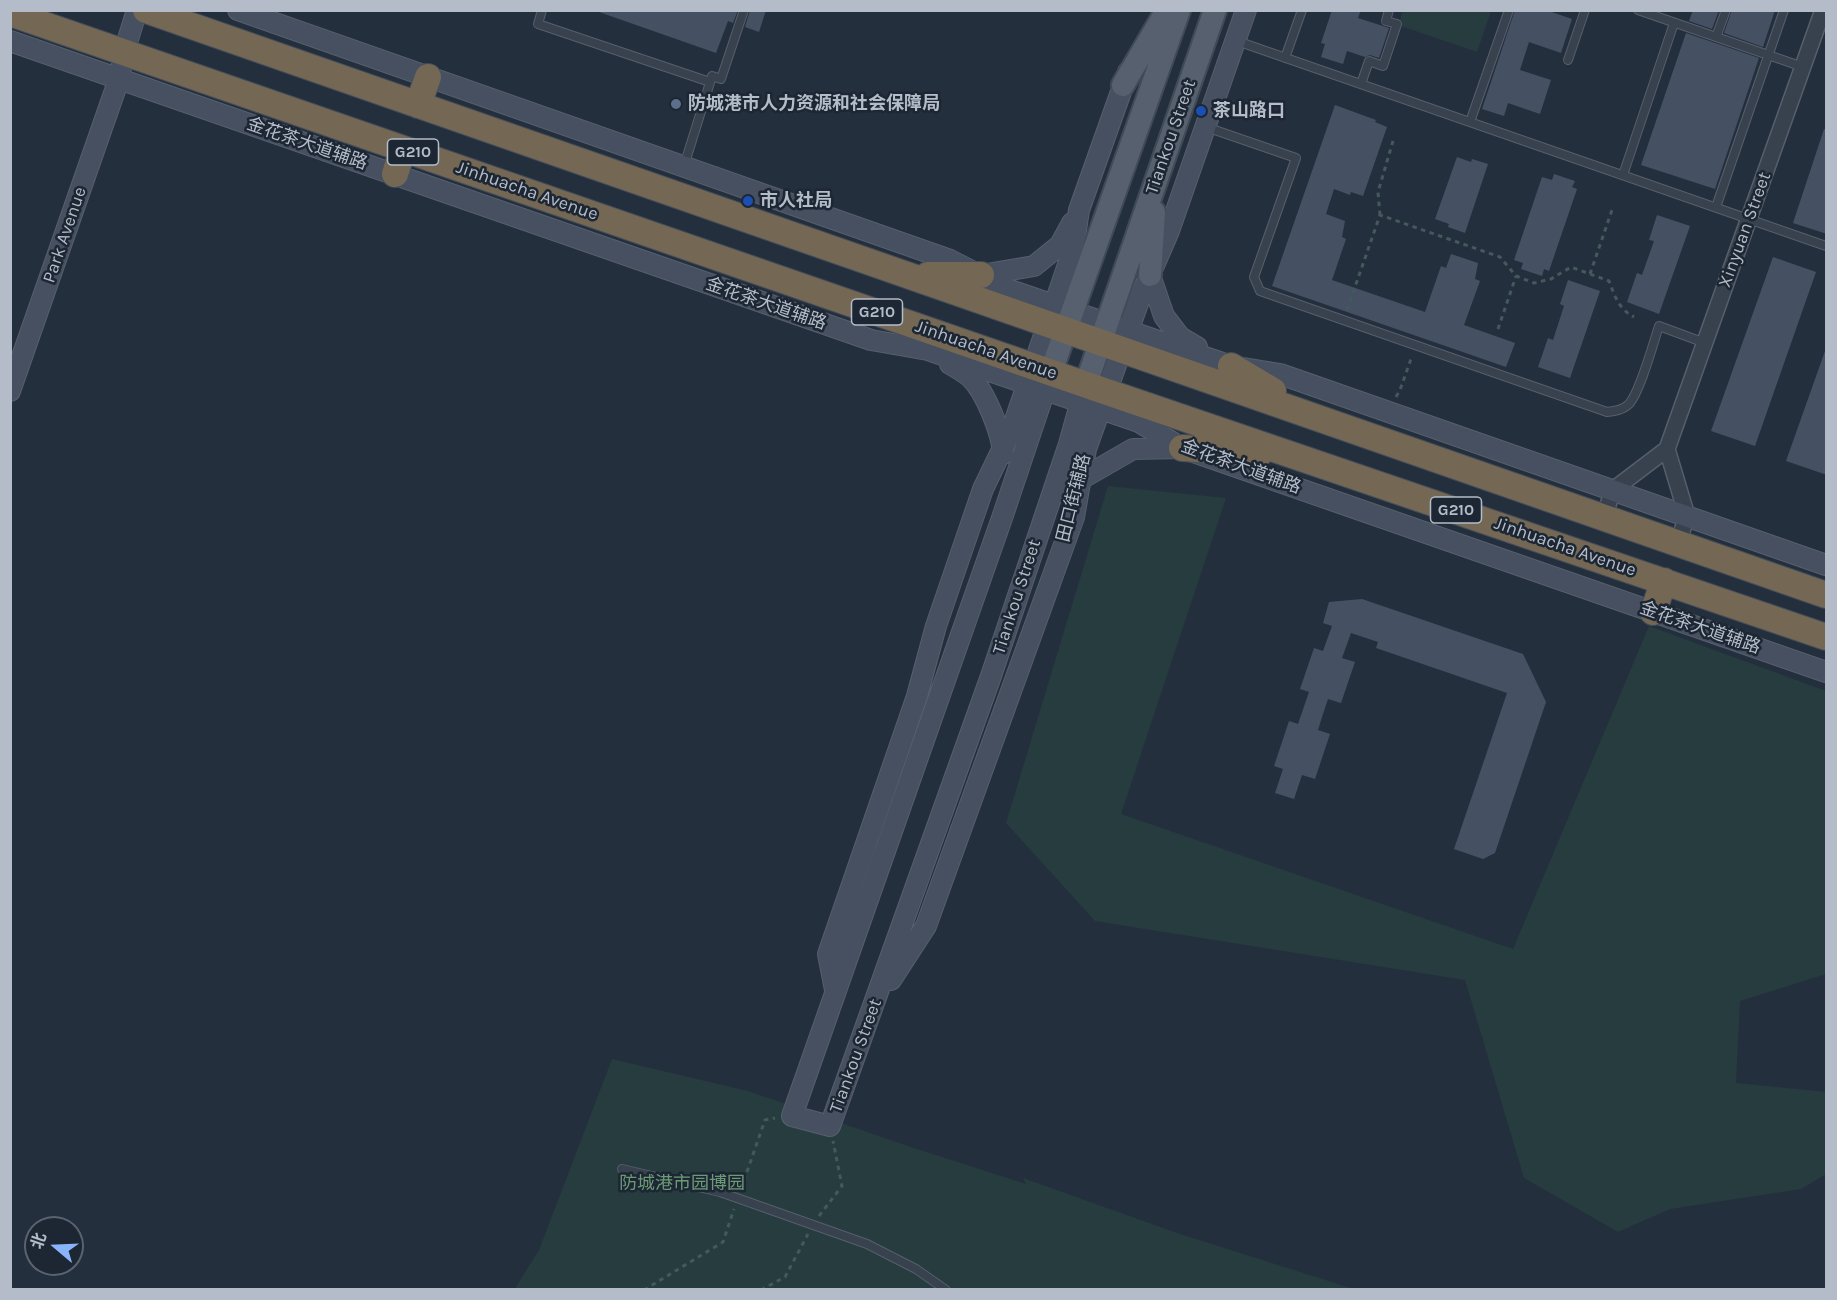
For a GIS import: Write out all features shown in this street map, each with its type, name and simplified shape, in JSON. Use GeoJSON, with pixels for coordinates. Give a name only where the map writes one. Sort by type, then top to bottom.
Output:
{"type":"FeatureCollection","features":[{"type":"Feature","properties":{"kind":"highway","name":"G210"},"geometry":{"type":"LineString","coordinates":[[146,10],[909,275],[1060,318],[1114,336],[1319,418],[1827,595]]}},
{"type":"Feature","properties":{"kind":"highway","name":"Jinhuacha Avenue"},"geometry":{"type":"LineString","coordinates":[[10,13],[403,149],[1039,378],[1294,455],[1827,637]]}},
{"type":"Feature","properties":{"kind":"highway"},"geometry":{"type":"LineString","coordinates":[[418,105],[429,77]]}},
{"type":"Feature","properties":{"kind":"highway"},"geometry":{"type":"LineString","coordinates":[[395,174],[403,149]]}},
{"type":"Feature","properties":{"kind":"highway"},"geometry":{"type":"LineString","coordinates":[[909,275],[981,275]]}},
{"type":"Feature","properties":{"kind":"highway"},"geometry":{"type":"LineString","coordinates":[[1231,366],[1319,418]]}},
{"type":"Feature","properties":{"kind":"highway"},"geometry":{"type":"LineString","coordinates":[[1182,448],[1294,455]]}},
{"type":"Feature","properties":{"kind":"highway"},"geometry":{"type":"LineString","coordinates":[[1653,612],[1664,581]]}},
{"type":"Feature","properties":{"kind":"main road"},"geometry":{"type":"LineString","coordinates":[[1123,85],[1167,10]]}},
{"type":"Feature","properties":{"kind":"main road","name":"Tiankou Street"},"geometry":{"type":"LineString","coordinates":[[1039,378],[1179,10]]}},
{"type":"Feature","properties":{"kind":"main road","name":"Tiankou Street"},"geometry":{"type":"LineString","coordinates":[[1093,396],[1114,336],[1155,183],[1215,10]]}},
{"type":"Feature","properties":{"kind":"main road"},"geometry":{"type":"LineString","coordinates":[[1150,275],[1155,183]]}},
{"type":"Feature","properties":{"kind":"street","name":"Park Avenue"},"geometry":{"type":"LineString","coordinates":[[10,391],[119,79],[124,52],[137,10]]}},
{"type":"Feature","properties":{"kind":"street"},"geometry":{"type":"LineString","coordinates":[[238,10],[950,260],[1060,318],[1079,210]]}},
{"type":"Feature","properties":{"kind":"street"},"geometry":{"type":"LineString","coordinates":[[981,275],[1034,266],[1060,244],[1079,210],[1123,85],[1155,10]]}},
{"type":"Feature","properties":{"kind":"street"},"geometry":{"type":"LineString","coordinates":[[1246,10],[1169,231],[1150,275],[1114,336],[1231,366],[1280,374],[1827,565]]}},
{"type":"Feature","properties":{"kind":"street","name":"Xinyuan Street"},"geometry":{"type":"LineString","coordinates":[[1667,449],[1823,10]]}},
{"type":"Feature","properties":{"kind":"street","name":"金花茶大道辅路"},"geometry":{"type":"LineString","coordinates":[[10,41],[871,340],[928,350],[1039,378]]}},
{"type":"Feature","properties":{"kind":"street"},"geometry":{"type":"LineString","coordinates":[[1150,275],[1164,316],[1180,337],[1231,366]]}},
{"type":"Feature","properties":{"kind":"street"},"geometry":{"type":"LineString","coordinates":[[928,350],[971,378],[987,402],[998,428],[1003,448],[1005,476],[1002,518]]}},
{"type":"Feature","properties":{"kind":"street"},"geometry":{"type":"LineString","coordinates":[[836,993],[828,954],[917,696],[936,626],[983,489],[1039,378]]}},
{"type":"Feature","properties":{"kind":"street","name":"Tiankou Street"},"geometry":{"type":"LineString","coordinates":[[1039,378],[1002,518],[792,1116],[830,1126],[991,676],[1069,444],[1093,396]]}},
{"type":"Feature","properties":{"kind":"street","name":"金花茶大道辅路"},"geometry":{"type":"LineString","coordinates":[[1093,396],[1182,448],[1827,672]]}},
{"type":"Feature","properties":{"kind":"street","name":"田口街辅路"},"geometry":{"type":"LineString","coordinates":[[872,1010],[926,926],[1074,517],[1093,396]]}},
{"type":"Feature","properties":{"kind":"street"},"geometry":{"type":"LineString","coordinates":[[1040,528],[1081,479],[1133,449],[1182,448]]}},
{"type":"Feature","properties":{"kind":"street"},"geometry":{"type":"LineString","coordinates":[[1604,517],[1614,490],[1667,449],[1687,516],[1678,543]]}},
{"type":"Feature","properties":{"kind":"street"},"geometry":{"type":"LineString","coordinates":[[991,676],[1014,683]]}},
{"type":"Feature","properties":{"kind":"street"},"geometry":{"type":"LineString","coordinates":[[869,836],[888,843]]}},
{"type":"Feature","properties":{"kind":"lane"},"geometry":{"type":"LineString","coordinates":[[542,10],[538,24],[710,82]]}},
{"type":"Feature","properties":{"kind":"lane"},"geometry":{"type":"LineString","coordinates":[[684,166],[712,76],[721,79],[744,10]]}},
{"type":"Feature","properties":{"kind":"lane"},"geometry":{"type":"LineString","coordinates":[[1285,58],[1302,10]]}},
{"type":"Feature","properties":{"kind":"lane"},"geometry":{"type":"LineString","coordinates":[[1361,84],[1369,62],[1383,66],[1396,24],[1386,21],[1389,10]]}},
{"type":"Feature","properties":{"kind":"lane"},"geometry":{"type":"LineString","coordinates":[[1470,122],[1509,10]]}},
{"type":"Feature","properties":{"kind":"lane"},"geometry":{"type":"LineString","coordinates":[[1568,60],[1585,10]]}},
{"type":"Feature","properties":{"kind":"lane"},"geometry":{"type":"LineString","coordinates":[[1638,10],[1659,14],[1674,23],[1803,67]]}},
{"type":"Feature","properties":{"kind":"lane"},"geometry":{"type":"LineString","coordinates":[[1716,37],[1726,10]]}},
{"type":"Feature","properties":{"kind":"lane"},"geometry":{"type":"LineString","coordinates":[[1716,207],[1784,10]]}},
{"type":"Feature","properties":{"kind":"lane"},"geometry":{"type":"LineString","coordinates":[[1623,175],[1674,23]]}},
{"type":"Feature","properties":{"kind":"lane"},"geometry":{"type":"LineString","coordinates":[[1236,41],[1827,246]]}},
{"type":"Feature","properties":{"kind":"lane"},"geometry":{"type":"LineString","coordinates":[[1206,127],[1296,158],[1254,277],[1260,291],[1607,412],[1620,410],[1630,403],[1659,326],[1705,343]]}},
{"type":"Feature","properties":{"kind":"lane"},"geometry":{"type":"LineString","coordinates":[[622,1169],[720,1192],[867,1244],[916,1269],[946,1290]]}},
{"type":"Feature","properties":{"kind":"path"},"geometry":{"type":"LineString","coordinates":[[1346,312],[1380,215],[1378,192],[1393,141]]}},
{"type":"Feature","properties":{"kind":"path"},"geometry":{"type":"LineString","coordinates":[[1590,274],[1613,207]]}},
{"type":"Feature","properties":{"kind":"path"},"geometry":{"type":"LineString","coordinates":[[1380,215],[1500,257],[1516,276],[1534,283],[1551,279],[1571,267],[1609,281],[1623,312],[1634,317]]}},
{"type":"Feature","properties":{"kind":"path"},"geometry":{"type":"LineString","coordinates":[[1498,329],[1516,276]]}},
{"type":"Feature","properties":{"kind":"path"},"geometry":{"type":"LineString","coordinates":[[1387,411],[1400,390],[1416,346]]}},
{"type":"Feature","properties":{"kind":"green space"},"geometry":{"type":"Polygon","coordinates":[[[1403,11],[1491,11],[1477,52],[1398,25],[1403,11]]]}},
{"type":"Feature","properties":{"kind":"green space"},"geometry":{"type":"Polygon","coordinates":[[[1108,486],[1226,498],[1121,814],[1513,949],[1649,626],[1826,691],[1826,974],[1740,1001],[1736,1083],[1826,1092],[1826,1174],[1801,1189],[1670,1209],[1618,1232],[1524,1178],[1465,980],[1095,921],[1006,823],[1108,486]]]}},
{"type":"Feature","properties":{"kind":"green space","name":"防城港市园博园"},"geometry":{"type":"Polygon","coordinates":[[[612,1059],[748,1091],[1026,1184],[1023,1178],[1177,1233],[1354,1289],[514,1290],[539,1250],[612,1059]]]}},
{"type":"Feature","properties":{"kind":"building"},"geometry":{"type":"Polygon","coordinates":[[[600,10],[738,10],[733,23],[728,21],[716,53],[599,12],[600,10]]]}},
{"type":"Feature","properties":{"kind":"building"},"geometry":{"type":"Polygon","coordinates":[[[750,10],[766,10],[759,32],[745,27],[750,10]]]}},
{"type":"Feature","properties":{"kind":"building"},"geometry":{"type":"Polygon","coordinates":[[[1332,10],[1361,10],[1358,18],[1389,28],[1379,58],[1370,55],[1365,57],[1347,51],[1343,64],[1321,57],[1325,44],[1321,43],[1332,10]]]}},
{"type":"Feature","properties":{"kind":"building"},"geometry":{"type":"Polygon","coordinates":[[[1515,10],[1546,10],[1572,19],[1561,53],[1529,42],[1520,70],[1551,80],[1540,114],[1508,103],[1504,116],[1482,109],[1515,10]]]}},
{"type":"Feature","properties":{"kind":"building"},"geometry":{"type":"Polygon","coordinates":[[[1693,10],[1719,10],[1712,29],[1689,21],[1693,10]]]}},
{"type":"Feature","properties":{"kind":"building"},"geometry":{"type":"Polygon","coordinates":[[[1732,10],[1775,10],[1763,47],[1724,33],[1732,10]]]}},
{"type":"Feature","properties":{"kind":"building"},"geometry":{"type":"Polygon","coordinates":[[[1686,33],[1759,58],[1715,189],[1641,165],[1686,33]]]}},
{"type":"Feature","properties":{"kind":"building"},"geometry":{"type":"Polygon","coordinates":[[[1335,105],[1376,120],[1375,122],[1387,127],[1363,196],[1351,192],[1350,195],[1334,189],[1326,214],[1345,221],[1342,237],[1346,239],[1332,280],[1425,312],[1441,266],[1446,268],[1451,254],[1478,263],[1475,279],[1480,281],[1464,325],[1515,343],[1506,367],[1272,286],[1335,105]]]}},
{"type":"Feature","properties":{"kind":"building"},"geometry":{"type":"Polygon","coordinates":[[[1824,129],[1827,130],[1827,234],[1793,223],[1824,129]]]}},
{"type":"Feature","properties":{"kind":"building"},"geometry":{"type":"Polygon","coordinates":[[[1457,157],[1488,164],[1465,233],[1435,219],[1457,157]]]}},
{"type":"Feature","properties":{"kind":"building"},"geometry":{"type":"Polygon","coordinates":[[[1554,174],[1575,181],[1572,187],[1577,189],[1549,271],[1544,269],[1542,276],[1521,269],[1523,263],[1514,260],[1542,177],[1552,180],[1554,174]]]}},
{"type":"Feature","properties":{"kind":"building"},"geometry":{"type":"Polygon","coordinates":[[[1657,215],[1690,226],[1659,314],[1627,302],[1637,273],[1642,275],[1654,241],[1649,240],[1657,215]]]}},
{"type":"Feature","properties":{"kind":"building"},"geometry":{"type":"Polygon","coordinates":[[[1773,257],[1816,272],[1755,446],[1711,431],[1773,257]]]}},
{"type":"Feature","properties":{"kind":"building"},"geometry":{"type":"Polygon","coordinates":[[[1568,280],[1600,291],[1570,378],[1538,367],[1548,338],[1553,340],[1564,306],[1560,304],[1568,280]]]}},
{"type":"Feature","properties":{"kind":"building"},"geometry":{"type":"Polygon","coordinates":[[[1825,351],[1827,351],[1827,475],[1786,461],[1825,351]]]}},
{"type":"Feature","properties":{"kind":"building"},"geometry":{"type":"Polygon","coordinates":[[[1362,599],[1523,654],[1546,702],[1495,853],[1483,859],[1454,849],[1507,693],[1376,648],[1378,642],[1351,633],[1342,658],[1355,662],[1341,703],[1328,699],[1318,730],[1330,734],[1315,779],[1302,775],[1294,799],[1275,793],[1283,769],[1274,766],[1289,721],[1298,724],[1309,692],[1300,689],[1314,648],[1323,651],[1332,626],[1323,623],[1329,602],[1362,599]]]}},
{"type":"Feature","properties":{"kind":"place","name":"防城港市人力资源和社会保障局"},"geometry":{"type":"Point","coordinates":[676,104]}},
{"type":"Feature","properties":{"kind":"place","name":"茶山路口"},"geometry":{"type":"Point","coordinates":[1201,111]}},
{"type":"Feature","properties":{"kind":"place","name":"市人社局"},"geometry":{"type":"Point","coordinates":[748,201]}}]}
